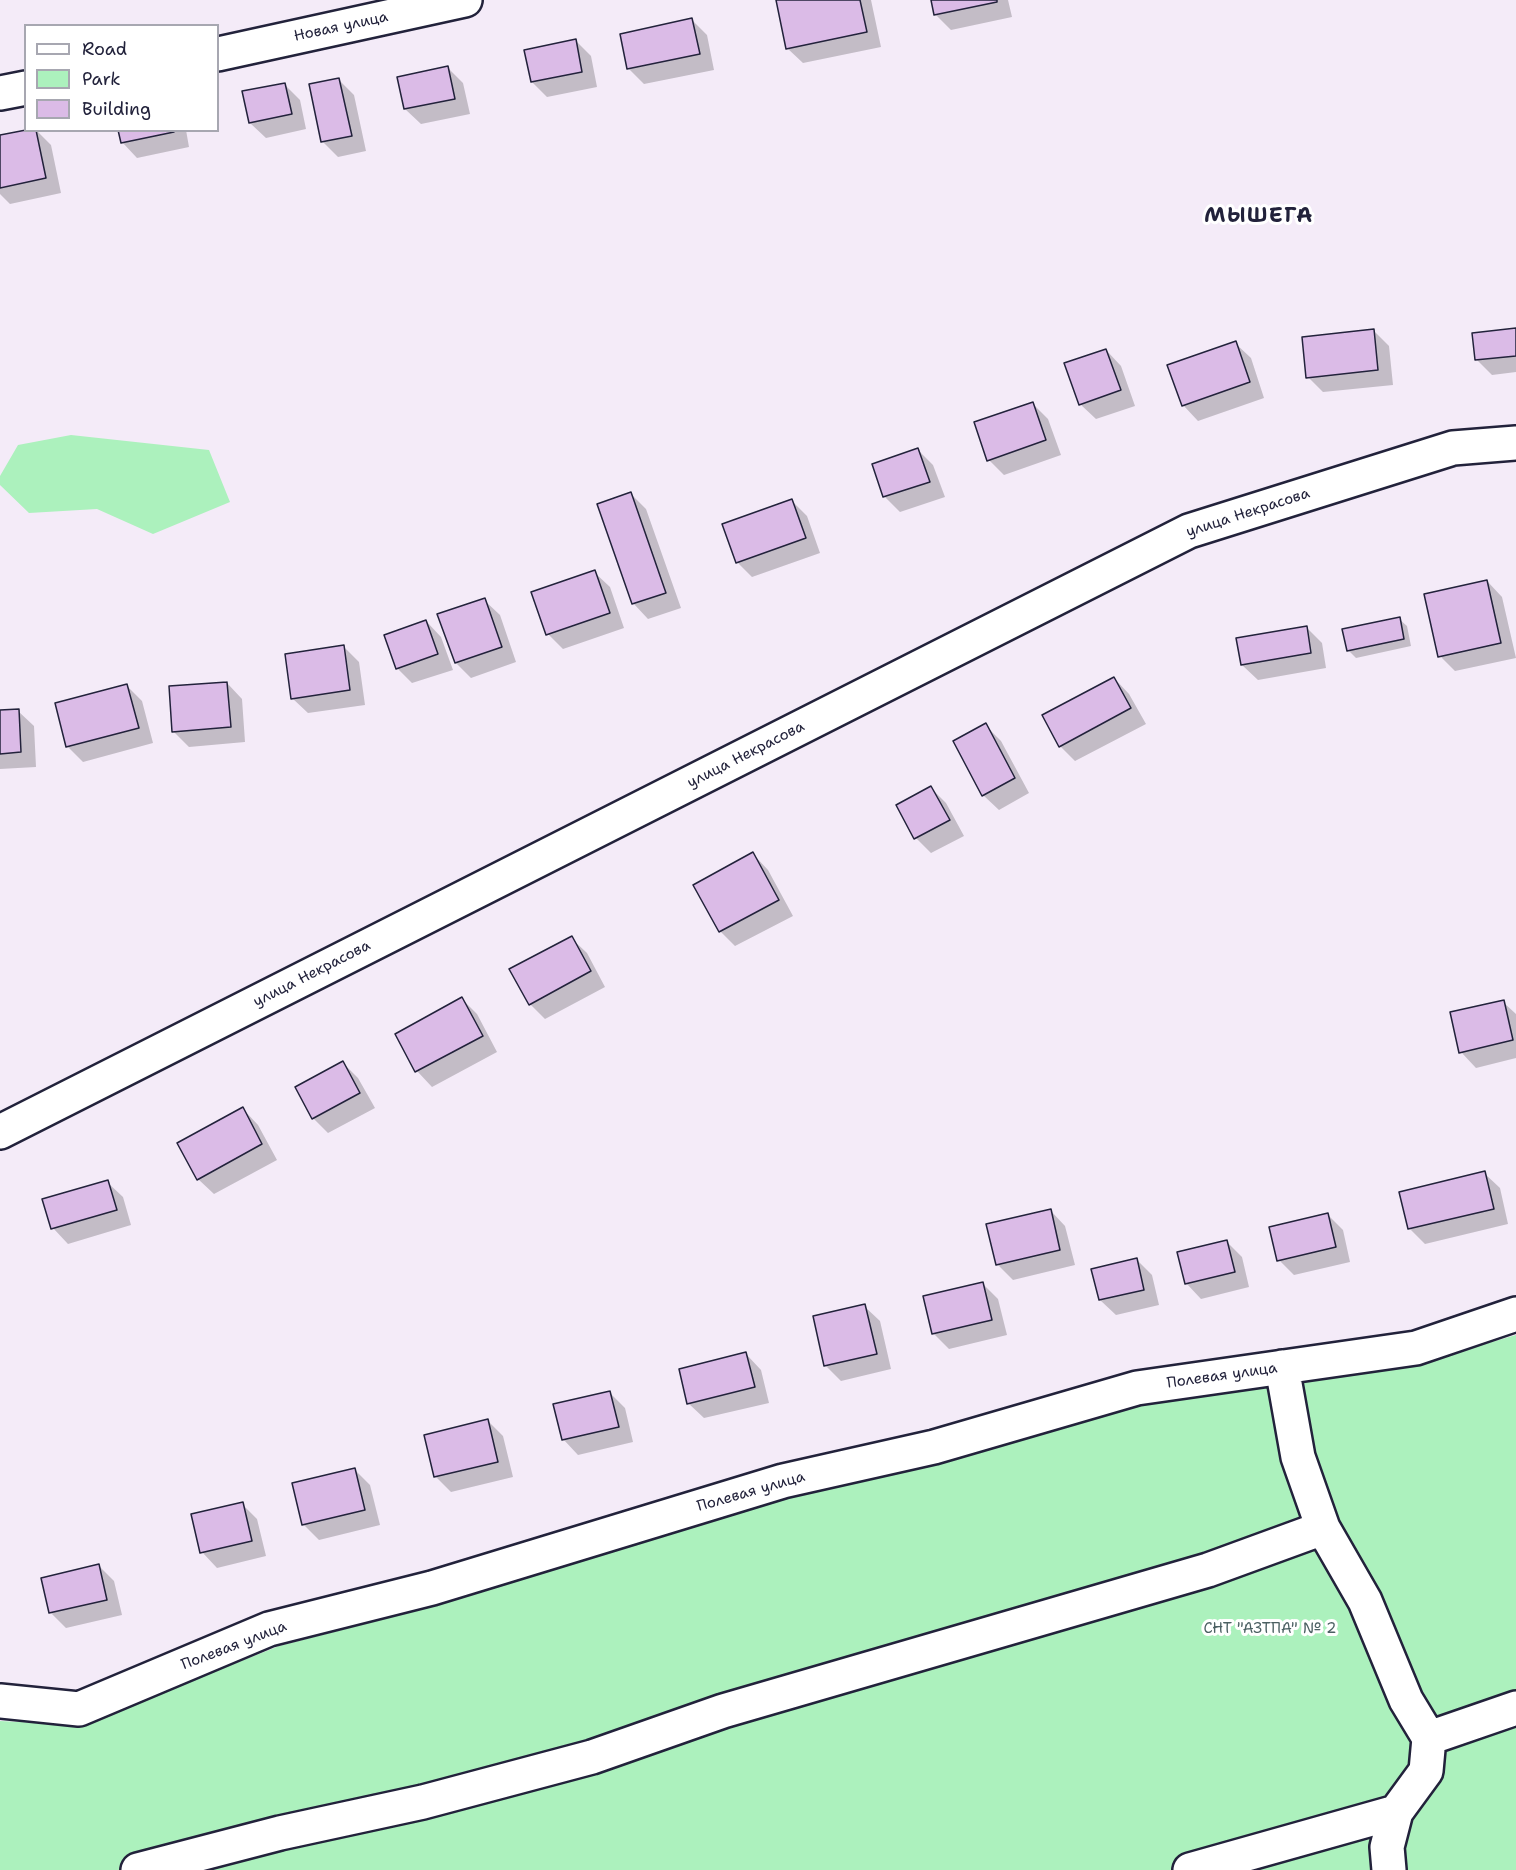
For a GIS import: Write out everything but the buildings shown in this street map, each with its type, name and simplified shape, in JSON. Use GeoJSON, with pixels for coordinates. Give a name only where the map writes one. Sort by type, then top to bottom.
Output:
{"type":"FeatureCollection","features":[{"type":"Feature","properties":{"kind":"street","name":"Новая улица"},"geometry":{"type":"LineString","coordinates":[[219,54],[465,0]]}},
{"type":"Feature","properties":{"kind":"street"},"geometry":{"type":"LineString","coordinates":[[0,93],[24,88]]}},
{"type":"Feature","properties":{"kind":"street","name":"улица Некрасова"},"geometry":{"type":"LineString","coordinates":[[0,1132],[1189,531],[1453,448],[1516,443]]}},
{"type":"Feature","properties":{"kind":"street","name":"Полевая улица"},"geometry":{"type":"LineString","coordinates":[[0,1701],[79,1709],[269,1629],[432,1588],[783,1481],[934,1447],[1137,1388],[1416,1348],[1516,1314]]}},
{"type":"Feature","properties":{"kind":"street"},"geometry":{"type":"LineString","coordinates":[[1282,1367],[1298,1457],[1323,1528],[1365,1601],[1406,1700],[1429,1738],[1426,1771],[1396,1812],[1387,1847],[1389,1870]]}},
{"type":"Feature","properties":{"kind":"street"},"geometry":{"type":"LineString","coordinates":[[138,1870],[280,1833],[423,1802],[592,1757],[723,1711],[1208,1570],[1323,1528]]}},
{"type":"Feature","properties":{"kind":"street"},"geometry":{"type":"LineString","coordinates":[[1429,1738],[1516,1708]]}},
{"type":"Feature","properties":{"kind":"street"},"geometry":{"type":"LineString","coordinates":[[1190,1870],[1396,1812]]}},
{"type":"Feature","properties":{"kind":"green space"},"geometry":{"type":"Polygon","coordinates":[[[71,435],[209,450],[230,502],[153,534],[97,509],[29,513],[0,485],[0,476],[18,445],[71,435]]]}},
{"type":"Feature","properties":{"kind":"green space","name":"СНТ \"АЗТПА\" № 2"},"geometry":{"type":"Polygon","coordinates":[[[1516,1335],[1516,1870],[0,1870],[0,1721],[80,1725],[279,1646],[439,1605],[796,1494],[945,1458],[1150,1403],[1419,1363],[1516,1335]]]}},
{"type":"Feature","properties":{"kind":"district","name":"МЫШЕГА"},"geometry":{"type":"Point","coordinates":[1259,217]}}]}
